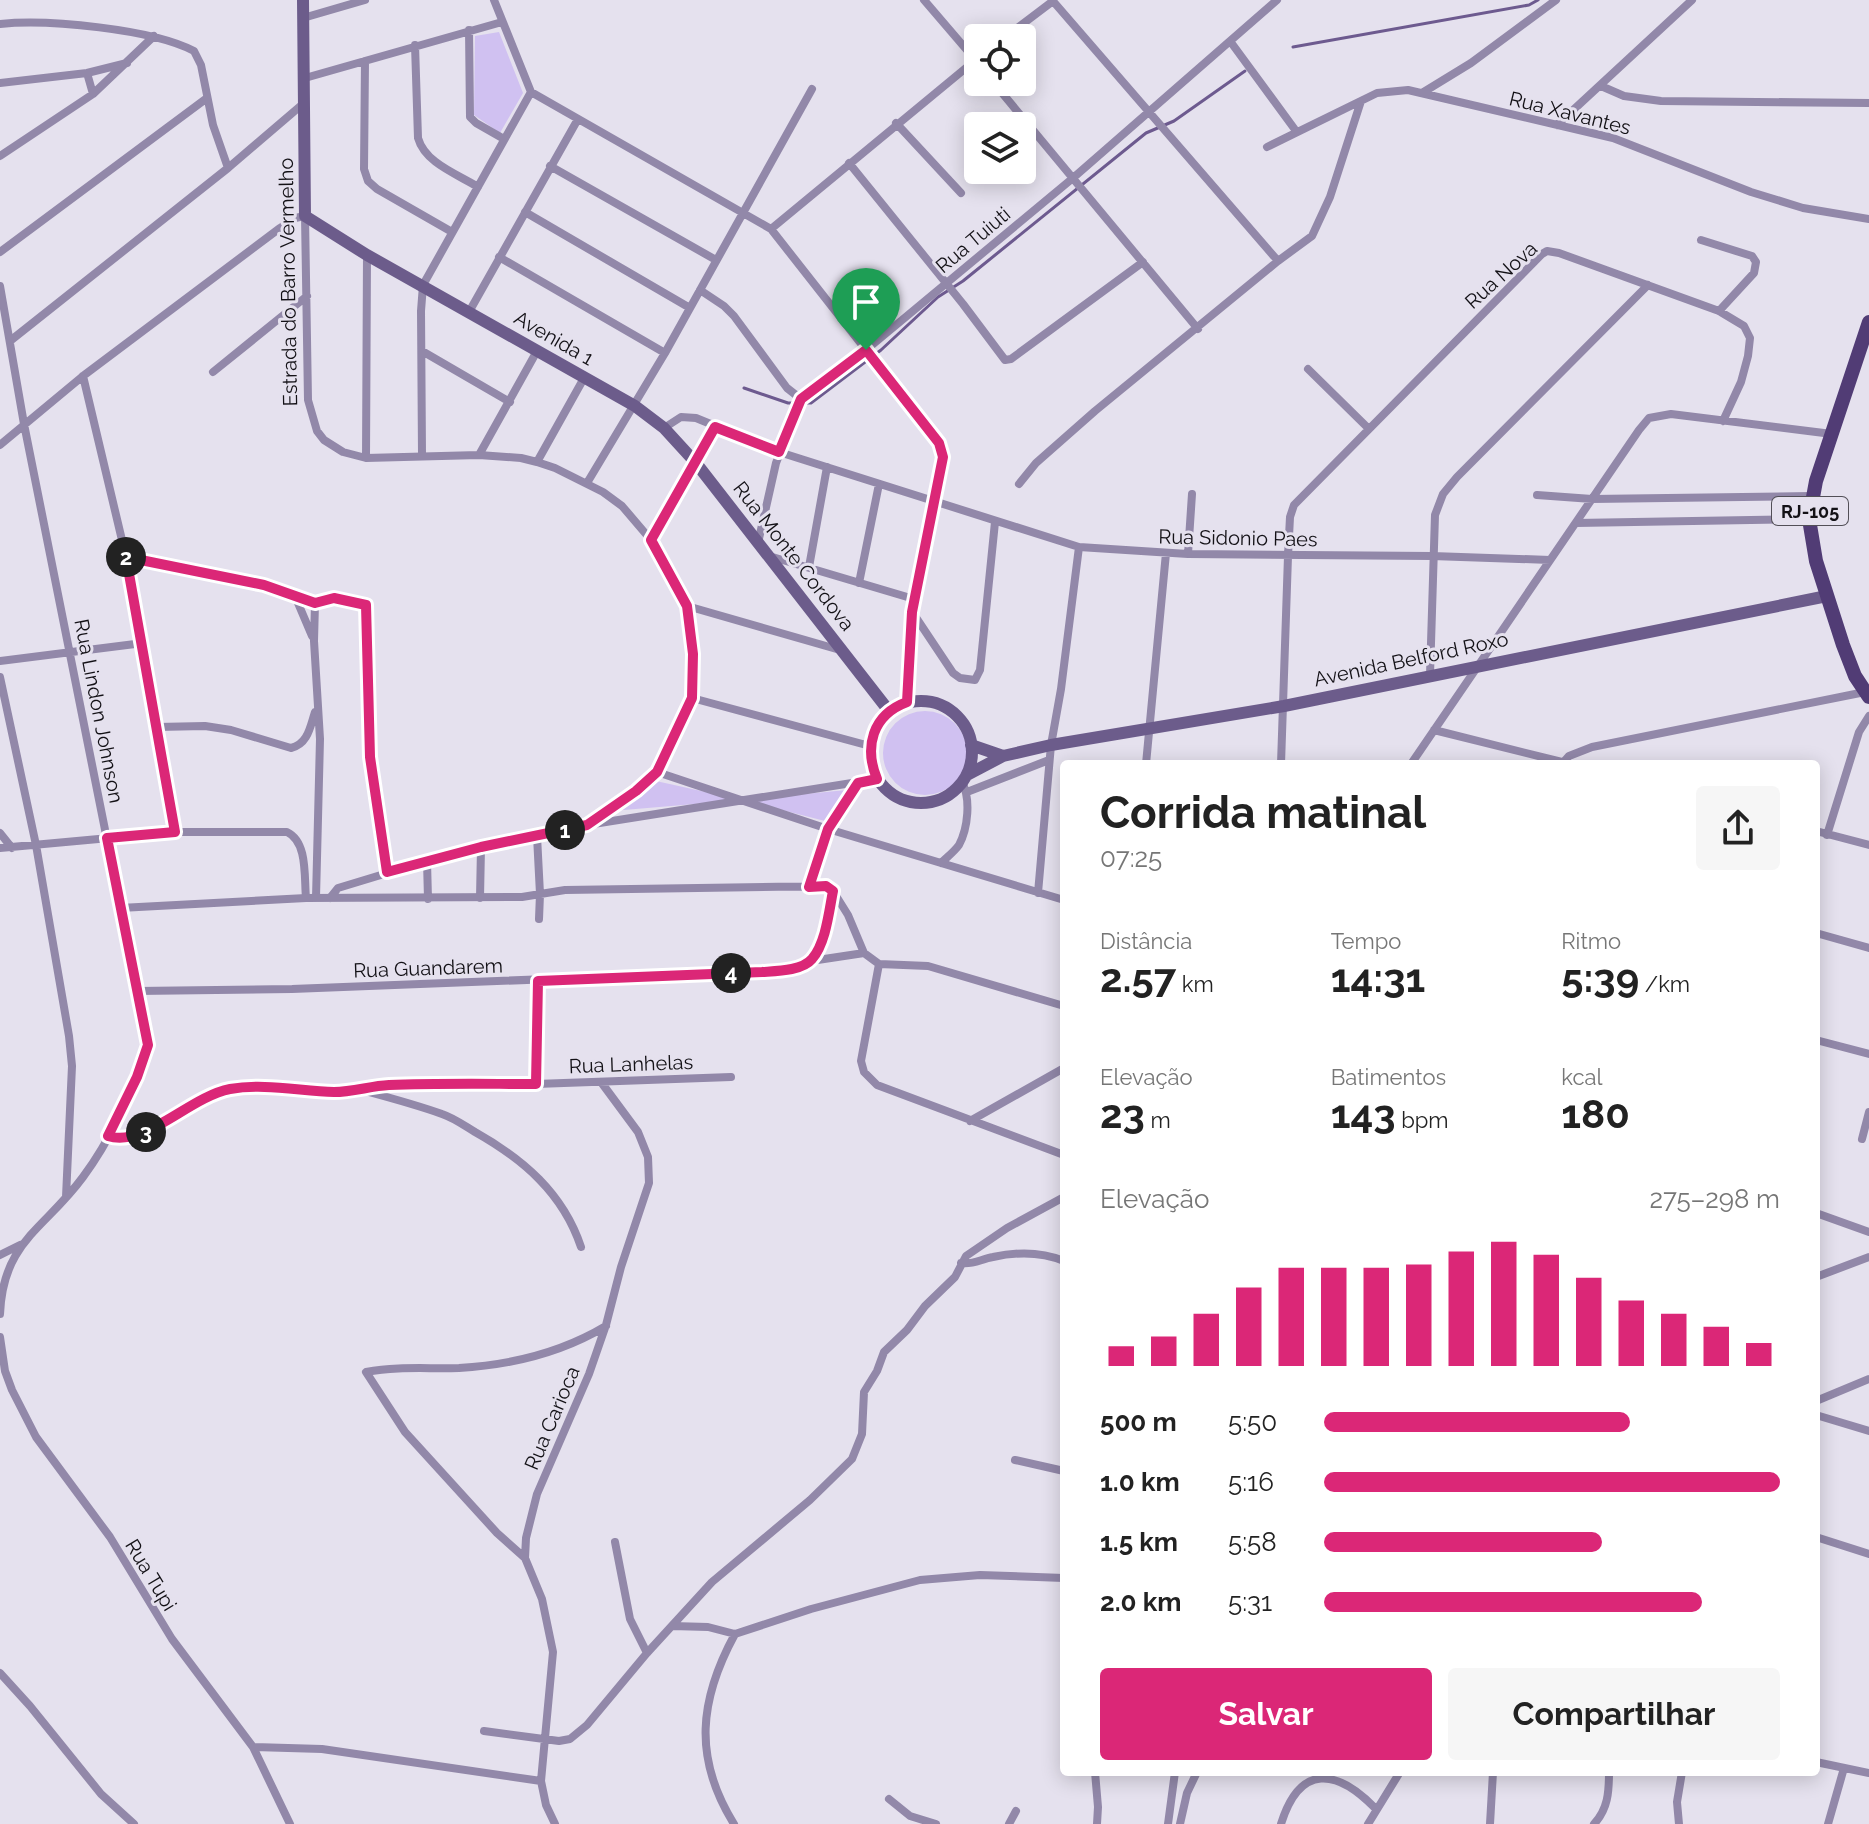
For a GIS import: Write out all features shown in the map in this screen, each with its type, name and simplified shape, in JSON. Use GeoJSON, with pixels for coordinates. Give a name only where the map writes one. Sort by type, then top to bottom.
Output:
{"type":"FeatureCollection","features":[{"type":"Feature","properties":{"kind":"main road","name":"RJ-105"},"geometry":{"type":"LineString","coordinates":[[1868,694],[1855,676],[1827,596],[1812,546],[1809,519],[1812,496],[1869,324]]}},
{"type":"Feature","properties":{"kind":"street","name":"Estrada do Barro Vermelho"},"geometry":{"type":"LineString","coordinates":[[303,0],[308,400],[317,431],[331,446],[356,457],[479,455],[521,458],[587,483],[622,506],[651,540],[687,606],[693,654],[692,698],[657,772],[636,791],[587,825]]}},
{"type":"Feature","properties":{"kind":"street"},"geometry":{"type":"LineString","coordinates":[[303,18],[365,0]]}},
{"type":"Feature","properties":{"kind":"street"},"geometry":{"type":"LineString","coordinates":[[494,0],[531,92],[771,229],[942,449],[943,457],[912,612],[907,702]]}},
{"type":"Feature","properties":{"kind":"street"},"geometry":{"type":"LineString","coordinates":[[924,0],[964,45]]}},
{"type":"Feature","properties":{"kind":"street"},"geometry":{"type":"LineString","coordinates":[[1022,24],[1052,0],[1278,261]]}},
{"type":"Feature","properties":{"kind":"street","name":"Rua Tuiuti"},"geometry":{"type":"LineString","coordinates":[[799,403],[950,288],[1277,0]]}},
{"type":"Feature","properties":{"kind":"street"},"geometry":{"type":"LineString","coordinates":[[1422,93],[1471,63],[1541,3],[1556,0]]}},
{"type":"Feature","properties":{"kind":"street"},"geometry":{"type":"LineString","coordinates":[[1557,125],[1692,0]]}},
{"type":"Feature","properties":{"kind":"street"},"geometry":{"type":"LineString","coordinates":[[0,24],[37,22],[154,36],[194,51],[201,65],[216,136],[228,168]]}},
{"type":"Feature","properties":{"kind":"street"},"geometry":{"type":"LineString","coordinates":[[305,78],[502,22]]}},
{"type":"Feature","properties":{"kind":"street"},"geometry":{"type":"LineString","coordinates":[[469,30],[470,117],[504,139]]}},
{"type":"Feature","properties":{"kind":"street"},"geometry":{"type":"LineString","coordinates":[[0,156],[93,94],[154,36]]}},
{"type":"Feature","properties":{"kind":"street"},"geometry":{"type":"LineString","coordinates":[[1230,41],[1296,131]]}},
{"type":"Feature","properties":{"kind":"street"},"geometry":{"type":"LineString","coordinates":[[415,45],[418,138],[421,148],[434,161],[478,187]]}},
{"type":"Feature","properties":{"kind":"street"},"geometry":{"type":"LineString","coordinates":[[365,61],[364,169],[368,181],[452,232]]}},
{"type":"Feature","properties":{"kind":"street"},"geometry":{"type":"LineString","coordinates":[[0,83],[87,73],[128,63]]}},
{"type":"Feature","properties":{"kind":"street"},"geometry":{"type":"LineString","coordinates":[[771,229],[964,70]]}},
{"type":"Feature","properties":{"kind":"street"},"geometry":{"type":"LineString","coordinates":[[87,73],[93,94]]}},
{"type":"Feature","properties":{"kind":"street"},"geometry":{"type":"LineString","coordinates":[[1601,86],[1642,100],[1869,103]]}},
{"type":"Feature","properties":{"kind":"street"},"geometry":{"type":"LineString","coordinates":[[587,483],[635,406],[812,89]]}},
{"type":"Feature","properties":{"kind":"street","name":"Rua Xavantes"},"geometry":{"type":"LineString","coordinates":[[1267,147],[1361,101],[1391,90],[1422,93],[1622,141],[1777,200],[1869,219]]}},
{"type":"Feature","properties":{"kind":"street"},"geometry":{"type":"LineString","coordinates":[[422,455],[423,285],[531,92]]}},
{"type":"Feature","properties":{"kind":"street"},"geometry":{"type":"LineString","coordinates":[[1005,96],[1198,329]]}},
{"type":"Feature","properties":{"kind":"street"},"geometry":{"type":"LineString","coordinates":[[0,252],[207,98]]}},
{"type":"Feature","properties":{"kind":"street"},"geometry":{"type":"LineString","coordinates":[[1019,484],[1063,437],[1278,261],[1304,244],[1321,221],[1361,101]]}},
{"type":"Feature","properties":{"kind":"street"},"geometry":{"type":"LineString","coordinates":[[10,341],[228,168],[304,102]]}},
{"type":"Feature","properties":{"kind":"street"},"geometry":{"type":"LineString","coordinates":[[469,312],[578,119]]}},
{"type":"Feature","properties":{"kind":"street"},"geometry":{"type":"LineString","coordinates":[[896,123],[961,193]]}},
{"type":"Feature","properties":{"kind":"street"},"geometry":{"type":"LineString","coordinates":[[849,163],[1005,360],[1011,359],[1143,262]]}},
{"type":"Feature","properties":{"kind":"street"},"geometry":{"type":"LineString","coordinates":[[550,166],[716,260]]}},
{"type":"Feature","properties":{"kind":"street"},"geometry":{"type":"LineString","coordinates":[[525,212],[690,308]]}},
{"type":"Feature","properties":{"kind":"street"},"geometry":{"type":"LineString","coordinates":[[0,445],[83,376],[280,228],[295,218],[305,216]]}},
{"type":"Feature","properties":{"kind":"street","name":"Avenida 1"},"geometry":{"type":"LineString","coordinates":[[305,216],[367,255],[635,406],[664,428]]}},
{"type":"Feature","properties":{"kind":"street"},"geometry":{"type":"LineString","coordinates":[[1701,240],[1752,256],[1756,262],[1754,273],[1719,311]]}},
{"type":"Feature","properties":{"kind":"street","name":"Rua Nova"},"geometry":{"type":"LineString","coordinates":[[1288,556],[1292,510],[1299,498],[1547,251],[1738,320],[1750,338],[1748,356],[1741,382],[1723,421]]}},
{"type":"Feature","properties":{"kind":"street"},"geometry":{"type":"LineString","coordinates":[[366,458],[367,255]]}},
{"type":"Feature","properties":{"kind":"street"},"geometry":{"type":"LineString","coordinates":[[499,257],[665,353]]}},
{"type":"Feature","properties":{"kind":"street"},"geometry":{"type":"LineString","coordinates":[[1430,675],[1432,556],[1435,515],[1443,494],[1648,285]]}},
{"type":"Feature","properties":{"kind":"street","name":"Rua Lindon Johnson"},"geometry":{"type":"LineString","coordinates":[[0,286],[24,424],[148,1045],[137,1077],[108,1136]]}},
{"type":"Feature","properties":{"kind":"street"},"geometry":{"type":"LineString","coordinates":[[700,290],[734,316],[799,403],[779,452],[758,543]]}},
{"type":"Feature","properties":{"kind":"street"},"geometry":{"type":"LineString","coordinates":[[213,372],[307,296]]}},
{"type":"Feature","properties":{"kind":"street"},"geometry":{"type":"LineString","coordinates":[[422,351],[510,402]]}},
{"type":"Feature","properties":{"kind":"street"},"geometry":{"type":"LineString","coordinates":[[479,455],[537,351]]}},
{"type":"Feature","properties":{"kind":"street"},"geometry":{"type":"LineString","coordinates":[[1308,369],[1368,428]]}},
{"type":"Feature","properties":{"kind":"street"},"geometry":{"type":"LineString","coordinates":[[83,376],[126,557],[175,832]]}},
{"type":"Feature","properties":{"kind":"street"},"geometry":{"type":"LineString","coordinates":[[537,462],[584,378]]}},
{"type":"Feature","properties":{"kind":"street"},"geometry":{"type":"LineString","coordinates":[[1414,760],[1649,418],[1671,414],[1832,434]]}},
{"type":"Feature","properties":{"kind":"street","name":"Rua Sidonio Paes"},"geometry":{"type":"LineString","coordinates":[[664,428],[681,417],[689,417],[779,452],[1079,547],[1188,554],[1550,560]]}},
{"type":"Feature","properties":{"kind":"street"},"geometry":{"type":"LineString","coordinates":[[651,540],[715,427]]}},
{"type":"Feature","properties":{"kind":"street","name":"Rua Monte Cordova"},"geometry":{"type":"LineString","coordinates":[[664,428],[696,463],[889,711]]}},
{"type":"Feature","properties":{"kind":"street"},"geometry":{"type":"LineString","coordinates":[[809,567],[827,467]]}},
{"type":"Feature","properties":{"kind":"street"},"geometry":{"type":"LineString","coordinates":[[859,583],[879,484]]}},
{"type":"Feature","properties":{"kind":"street"},"geometry":{"type":"LineString","coordinates":[[1188,554],[1192,494]]}},
{"type":"Feature","properties":{"kind":"street"},"geometry":{"type":"LineString","coordinates":[[1537,495],[1592,499],[1812,496]]}},
{"type":"Feature","properties":{"kind":"street"},"geometry":{"type":"LineString","coordinates":[[1576,523],[1809,519]]}},
{"type":"Feature","properties":{"kind":"street"},"geometry":{"type":"LineString","coordinates":[[912,612],[953,673],[960,678],[975,680],[980,670],[995,522]]}},
{"type":"Feature","properties":{"kind":"street"},"geometry":{"type":"LineString","coordinates":[[1038,893],[1049,760],[1079,547]]}},
{"type":"Feature","properties":{"kind":"street"},"geometry":{"type":"LineString","coordinates":[[1146,760],[1166,553]]}},
{"type":"Feature","properties":{"kind":"street"},"geometry":{"type":"LineString","coordinates":[[768,556],[914,599]]}},
{"type":"Feature","properties":{"kind":"street"},"geometry":{"type":"LineString","coordinates":[[1281,760],[1288,556]]}},
{"type":"Feature","properties":{"kind":"street"},"geometry":{"type":"LineString","coordinates":[[126,557],[264,585],[315,603],[334,598],[366,605],[370,757],[387,872]]}},
{"type":"Feature","properties":{"kind":"street"},"geometry":{"type":"LineString","coordinates":[[295,596],[314,641]]}},
{"type":"Feature","properties":{"kind":"street","name":"Avenida Belford Roxo"},"geometry":{"type":"LineString","coordinates":[[877,779],[900,798],[914,803],[929,802],[943,798],[1003,756],[1149,726],[1284,706],[1827,596]]}},
{"type":"Feature","properties":{"kind":"street"},"geometry":{"type":"LineString","coordinates":[[315,603],[320,739],[316,898]]}},
{"type":"Feature","properties":{"kind":"street"},"geometry":{"type":"LineString","coordinates":[[687,606],[842,651]]}},
{"type":"Feature","properties":{"kind":"street"},"geometry":{"type":"LineString","coordinates":[[0,661],[143,643]]}},
{"type":"Feature","properties":{"kind":"street"},"geometry":{"type":"LineString","coordinates":[[0,677],[36,845],[69,1036],[72,1066],[66,1197]]}},
{"type":"Feature","properties":{"kind":"street"},"geometry":{"type":"LineString","coordinates":[[1568,760],[1578,750],[1868,694]]}},
{"type":"Feature","properties":{"kind":"street"},"geometry":{"type":"LineString","coordinates":[[692,698],[870,746]]}},
{"type":"Feature","properties":{"kind":"street"},"geometry":{"type":"LineString","coordinates":[[330,898],[338,888],[481,847],[587,825],[877,779],[871,763],[870,746],[880,721],[889,711],[907,702],[935,702],[948,709],[967,730],[971,745],[965,783],[964,831],[959,844],[941,863]]}},
{"type":"Feature","properties":{"kind":"street"},"geometry":{"type":"LineString","coordinates":[[157,727],[205,726],[231,730],[291,748],[305,741],[317,706]]}},
{"type":"Feature","properties":{"kind":"street"},"geometry":{"type":"LineString","coordinates":[[1827,835],[1859,732],[1869,716]]}},
{"type":"Feature","properties":{"kind":"street"},"geometry":{"type":"LineString","coordinates":[[1434,730],[1553,760]]}},
{"type":"Feature","properties":{"kind":"street"},"geometry":{"type":"LineString","coordinates":[[971,745],[1003,756]]}},
{"type":"Feature","properties":{"kind":"street"},"geometry":{"type":"LineString","coordinates":[[965,783],[1049,760]]}},
{"type":"Feature","properties":{"kind":"street"},"geometry":{"type":"LineString","coordinates":[[657,772],[828,829],[1060,899]]}},
{"type":"Feature","properties":{"kind":"street"},"geometry":{"type":"LineString","coordinates":[[809,887],[828,829],[858,783]]}},
{"type":"Feature","properties":{"kind":"street"},"geometry":{"type":"LineString","coordinates":[[0,848],[175,832],[287,832],[293,835],[301,849],[306,898]]}},
{"type":"Feature","properties":{"kind":"street"},"geometry":{"type":"LineString","coordinates":[[1820,832],[1869,845]]}},
{"type":"Feature","properties":{"kind":"street"},"geometry":{"type":"LineString","coordinates":[[0,833],[12,848]]}},
{"type":"Feature","properties":{"kind":"street"},"geometry":{"type":"LineString","coordinates":[[537,836],[539,919]]}},
{"type":"Feature","properties":{"kind":"street"},"geometry":{"type":"LineString","coordinates":[[480,898],[481,847]]}},
{"type":"Feature","properties":{"kind":"street"},"geometry":{"type":"LineString","coordinates":[[427,861],[428,899]]}},
{"type":"Feature","properties":{"kind":"street"},"geometry":{"type":"LineString","coordinates":[[120,908],[306,898],[530,897],[565,890],[826,886],[833,891],[848,915],[864,953],[879,964],[928,966],[1060,1005]]}},
{"type":"Feature","properties":{"kind":"street"},"geometry":{"type":"LineString","coordinates":[[811,961],[820,943],[833,891]]}},
{"type":"Feature","properties":{"kind":"street"},"geometry":{"type":"LineString","coordinates":[[1820,934],[1869,948]]}},
{"type":"Feature","properties":{"kind":"street","name":"Rua Guandarem"},"geometry":{"type":"LineString","coordinates":[[137,991],[762,972],[864,953]]}},
{"type":"Feature","properties":{"kind":"street"},"geometry":{"type":"LineString","coordinates":[[879,964],[861,1061],[864,1072],[877,1085],[1060,1154]]}},
{"type":"Feature","properties":{"kind":"street"},"geometry":{"type":"LineString","coordinates":[[536,1084],[538,981]]}},
{"type":"Feature","properties":{"kind":"street"},"geometry":{"type":"LineString","coordinates":[[1820,1041],[1869,1054]]}},
{"type":"Feature","properties":{"kind":"street"},"geometry":{"type":"LineString","coordinates":[[970,1121],[1060,1070]]}},
{"type":"Feature","properties":{"kind":"street","name":"Rua Lanhelas"},"geometry":{"type":"LineString","coordinates":[[108,1136],[127,1140],[144,1134],[205,1096],[231,1089],[335,1092],[388,1085],[536,1084],[731,1077]]}},
{"type":"Feature","properties":{"kind":"street","name":"Rua Carioca"},"geometry":{"type":"LineString","coordinates":[[541,1781],[553,1652],[542,1599],[525,1558],[529,1518],[589,1374],[649,1183],[648,1157],[638,1132],[601,1082]]}},
{"type":"Feature","properties":{"kind":"street"},"geometry":{"type":"LineString","coordinates":[[362,1090],[445,1115],[516,1158],[541,1178],[555,1196],[569,1218],[581,1247]]}},
{"type":"Feature","properties":{"kind":"street"},"geometry":{"type":"LineString","coordinates":[[1862,1139],[1869,1112]]}},
{"type":"Feature","properties":{"kind":"street"},"geometry":{"type":"LineString","coordinates":[[0,1255],[20,1245],[66,1197],[84,1176],[108,1136]]}},
{"type":"Feature","properties":{"kind":"street"},"geometry":{"type":"LineString","coordinates":[[484,1731],[559,1741],[570,1739],[587,1725],[712,1582],[835,1478],[852,1459],[862,1434],[864,1392],[890,1345],[955,1277],[961,1263],[975,1249],[1007,1228],[1060,1199]]}},
{"type":"Feature","properties":{"kind":"street"},"geometry":{"type":"LineString","coordinates":[[1820,1214],[1869,1232]]}},
{"type":"Feature","properties":{"kind":"street"},"geometry":{"type":"LineString","coordinates":[[0,1314],[3,1287],[20,1245]]}},
{"type":"Feature","properties":{"kind":"street"},"geometry":{"type":"LineString","coordinates":[[961,1263],[1018,1254],[1060,1260]]}},
{"type":"Feature","properties":{"kind":"street"},"geometry":{"type":"LineString","coordinates":[[1820,1275],[1869,1257]]}},
{"type":"Feature","properties":{"kind":"street"},"geometry":{"type":"LineString","coordinates":[[525,1558],[497,1533],[405,1432],[366,1372],[403,1367],[458,1368],[512,1362],[580,1340],[606,1325]]}},
{"type":"Feature","properties":{"kind":"street","name":"Rua Tupi"},"geometry":{"type":"LineString","coordinates":[[0,1337],[5,1371],[36,1437],[118,1549],[172,1639],[253,1747],[290,1824]]}},
{"type":"Feature","properties":{"kind":"street"},"geometry":{"type":"LineString","coordinates":[[1820,1399],[1869,1379]]}},
{"type":"Feature","properties":{"kind":"street"},"geometry":{"type":"LineString","coordinates":[[1820,1416],[1869,1431]]}},
{"type":"Feature","properties":{"kind":"street"},"geometry":{"type":"LineString","coordinates":[[1015,1460],[1060,1470]]}},
{"type":"Feature","properties":{"kind":"street"},"geometry":{"type":"LineString","coordinates":[[1820,1538],[1869,1554]]}},
{"type":"Feature","properties":{"kind":"street"},"geometry":{"type":"LineString","coordinates":[[615,1542],[630,1619],[647,1653]]}},
{"type":"Feature","properties":{"kind":"street"},"geometry":{"type":"LineString","coordinates":[[672,1626],[708,1627],[735,1634],[825,1604],[920,1580],[980,1575],[1060,1578]]}},
{"type":"Feature","properties":{"kind":"street"},"geometry":{"type":"LineString","coordinates":[[734,1824],[711,1781],[707,1710],[711,1686],[735,1634]]}},
{"type":"Feature","properties":{"kind":"street"},"geometry":{"type":"LineString","coordinates":[[0,1673],[101,1794],[134,1824]]}},
{"type":"Feature","properties":{"kind":"street"},"geometry":{"type":"LineString","coordinates":[[253,1747],[322,1749],[541,1781],[546,1805],[555,1824]]}},
{"type":"Feature","properties":{"kind":"street"},"geometry":{"type":"LineString","coordinates":[[1820,1763],[1869,1773]]}},
{"type":"Feature","properties":{"kind":"street"},"geometry":{"type":"LineString","coordinates":[[1828,1824],[1844,1768]]}},
{"type":"Feature","properties":{"kind":"street"},"geometry":{"type":"LineString","coordinates":[[1095,1776],[1097,1824]]}},
{"type":"Feature","properties":{"kind":"street"},"geometry":{"type":"LineString","coordinates":[[1168,1824],[1174,1776]]}},
{"type":"Feature","properties":{"kind":"street"},"geometry":{"type":"LineString","coordinates":[[1180,1824],[1187,1793],[1195,1776]]}},
{"type":"Feature","properties":{"kind":"street"},"geometry":{"type":"LineString","coordinates":[[1368,1824],[1397,1776]]}},
{"type":"Feature","properties":{"kind":"street"},"geometry":{"type":"LineString","coordinates":[[1490,1824],[1493,1776]]}},
{"type":"Feature","properties":{"kind":"street"},"geometry":{"type":"LineString","coordinates":[[1594,1824],[1603,1814],[1609,1776]]}},
{"type":"Feature","properties":{"kind":"street"},"geometry":{"type":"LineString","coordinates":[[1679,1824],[1677,1802],[1681,1776]]}},
{"type":"Feature","properties":{"kind":"street"},"geometry":{"type":"LineString","coordinates":[[1281,1824],[1304,1785],[1323,1777],[1345,1783],[1375,1808]]}},
{"type":"Feature","properties":{"kind":"street"},"geometry":{"type":"LineString","coordinates":[[889,1799],[910,1816],[936,1824]]}},
{"type":"Feature","properties":{"kind":"street"},"geometry":{"type":"LineString","coordinates":[[1009,1824],[1016,1811]]}},
{"type":"Feature","properties":{"kind":"shaded area"},"geometry":{"type":"Polygon","coordinates":[[[499,32],[523,93],[500,133],[474,115],[475,36],[499,32]]]}},
{"type":"Feature","properties":{"kind":"shaded area"},"geometry":{"type":"Polygon","coordinates":[[[925,711],[948,718],[960,730],[967,753],[960,776],[948,788],[925,795],[902,788],[890,776],[883,753],[890,730],[902,718],[925,711]]]}},
{"type":"Feature","properties":{"kind":"shaded area"},"geometry":{"type":"Polygon","coordinates":[[[656,781],[742,800],[612,811],[656,781]]]}},
{"type":"Feature","properties":{"kind":"shaded area"},"geometry":{"type":"Polygon","coordinates":[[[847,790],[829,822],[742,800],[847,790]]]}},
{"type":"Feature","properties":{"kind":"waterway"},"geometry":{"type":"LineString","coordinates":[[1293,47],[1529,5],[1538,0]]}},
{"type":"Feature","properties":{"kind":"waterway"},"geometry":{"type":"LineString","coordinates":[[744,388],[788,403],[811,403],[881,350],[938,297],[963,281],[1146,133],[1174,121],[1245,71]]}},
{"type":"Feature","properties":{"kind":"route"},"geometry":{"type":"LineString","coordinates":[[866,350],[939,443],[943,457],[912,612],[907,702],[889,711],[873,733],[871,763],[877,779],[858,783],[828,829],[809,887],[826,886],[833,891],[826,924],[811,961],[782,970],[762,972],[538,981],[536,1084],[388,1085],[335,1092],[231,1089],[205,1096],[144,1134],[127,1140],[108,1136],[137,1077],[148,1045],[107,838],[175,832],[126,557],[264,585],[315,603],[334,598],[366,605],[370,757],[387,872],[481,847],[587,825],[636,791],[657,772],[692,698],[692,632],[687,606],[651,540],[715,427],[779,452],[801,399],[866,350]]}}]}
